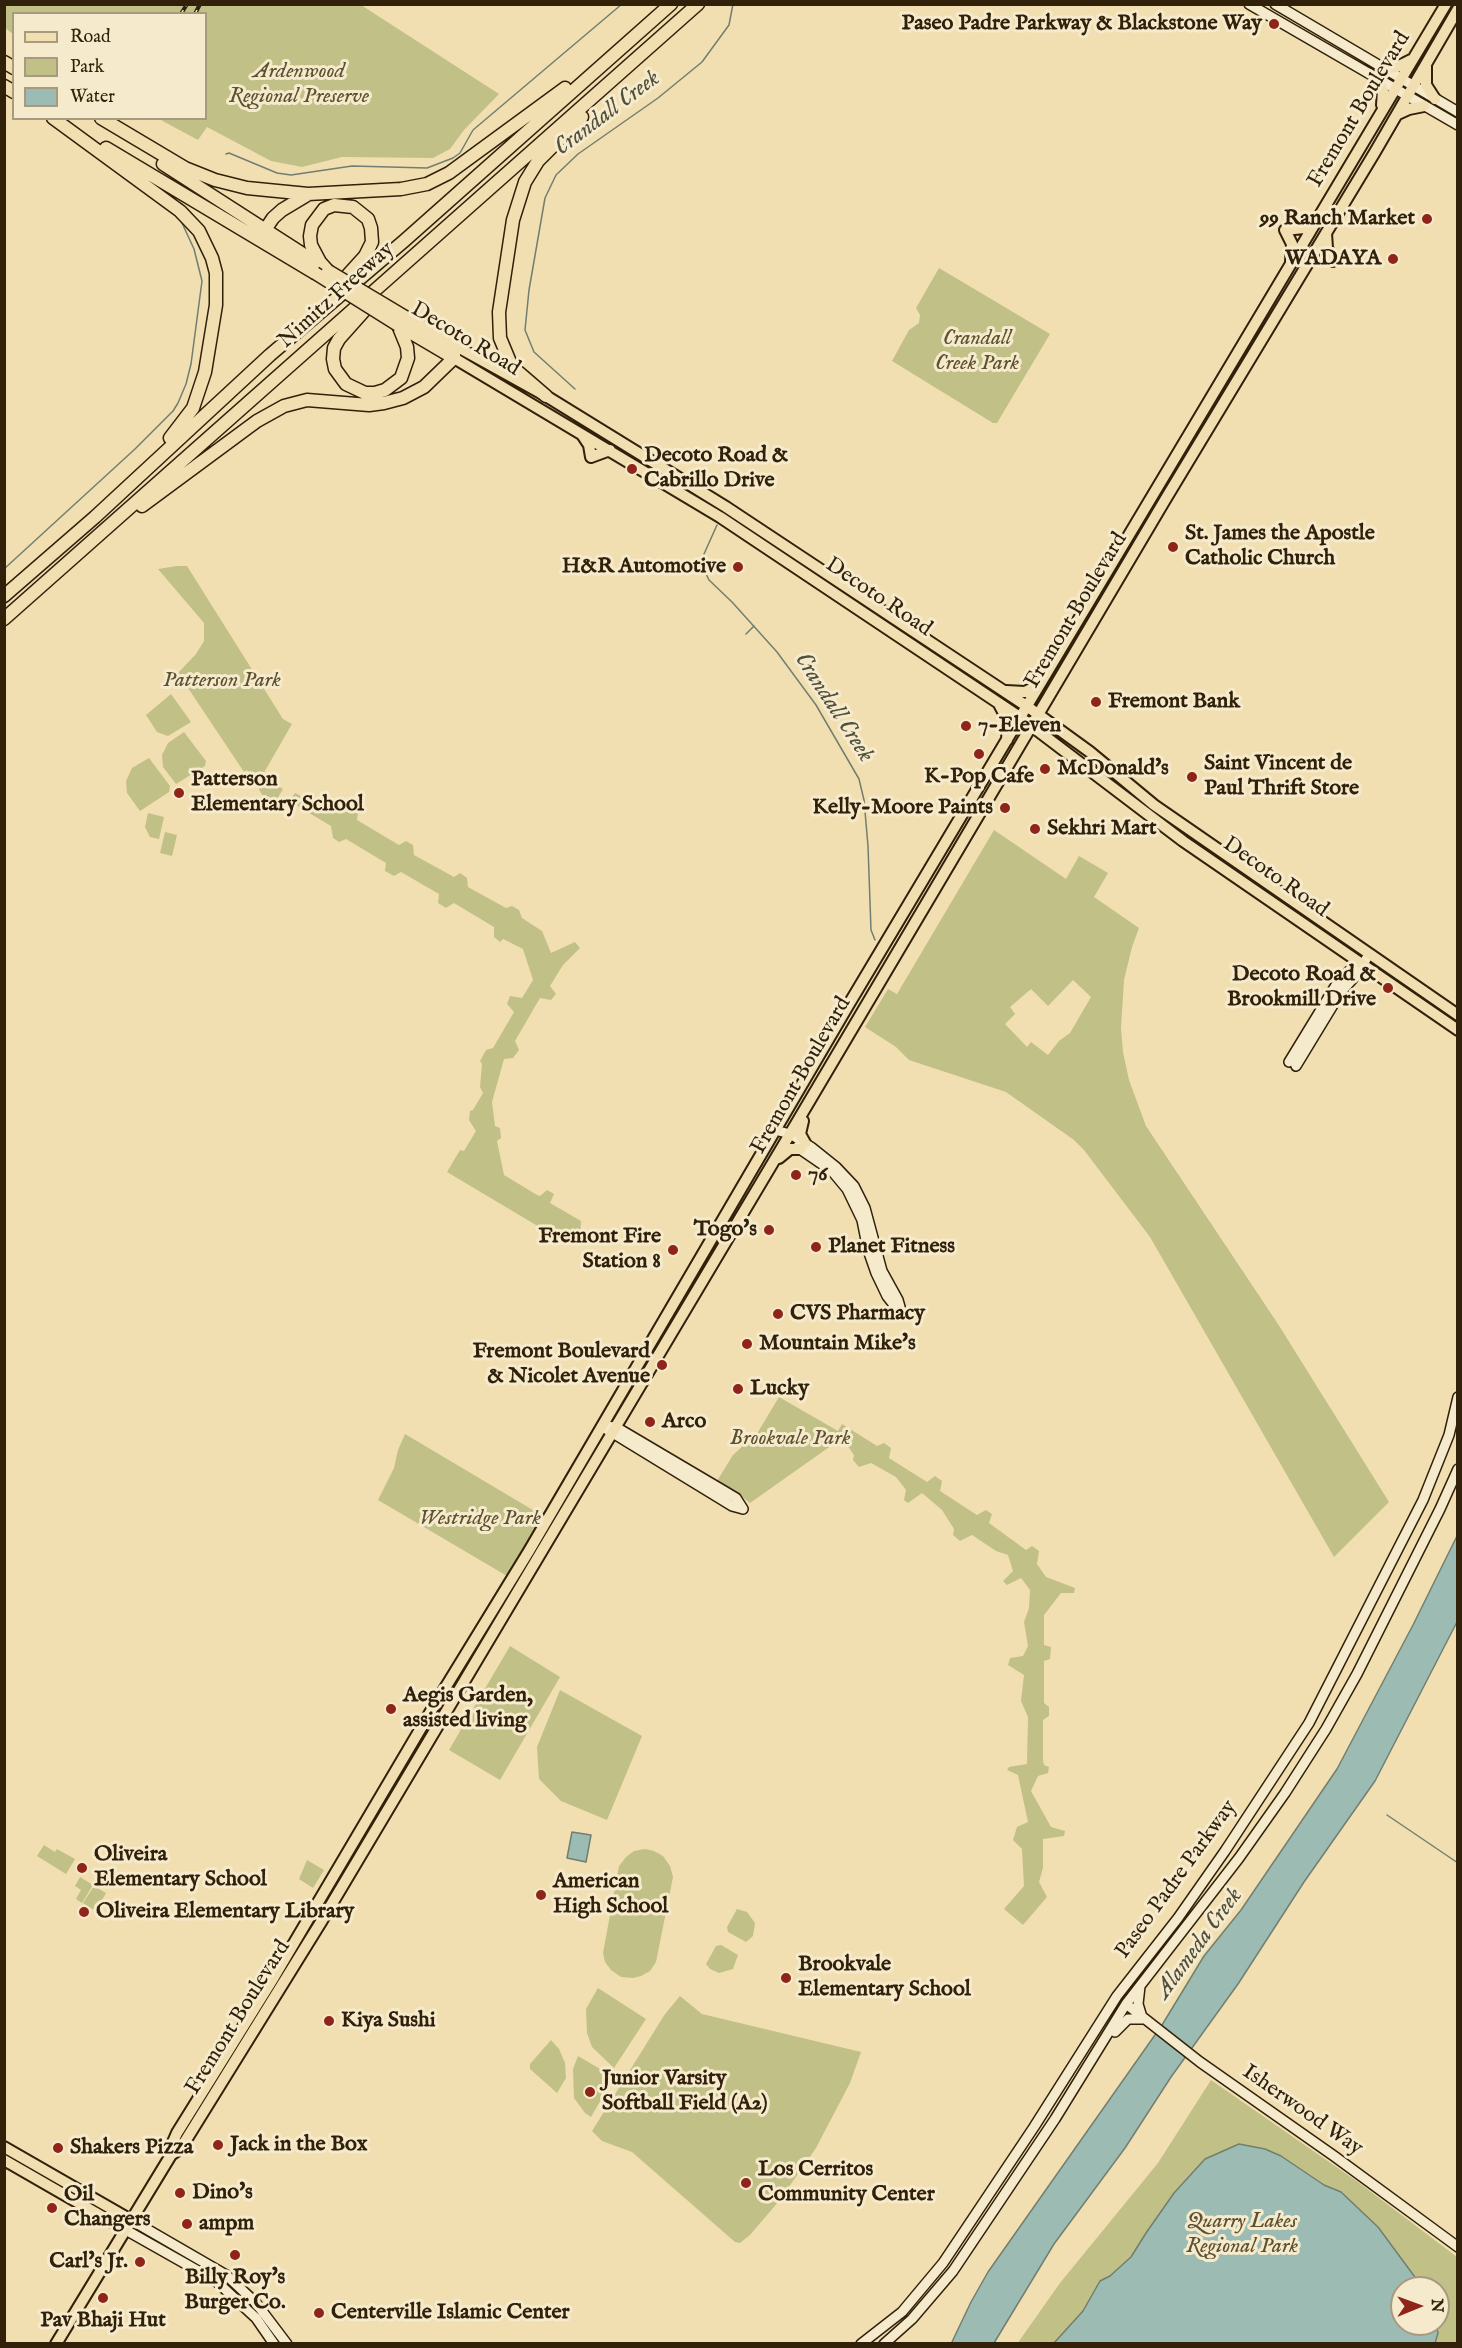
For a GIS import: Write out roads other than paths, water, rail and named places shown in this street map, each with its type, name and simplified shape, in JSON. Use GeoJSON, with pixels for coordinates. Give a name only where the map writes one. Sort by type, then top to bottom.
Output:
{"type":"FeatureCollection","features":[{"type":"Feature","properties":{"kind":"highway","name":"Nimitz Freeway"},"geometry":{"type":"LineString","coordinates":[[4,596],[94,517],[270,355],[404,242],[670,4]]}},
{"type":"Feature","properties":{"kind":"highway"},"geometry":{"type":"LineString","coordinates":[[533,126],[545,122],[678,4]]}},
{"type":"Feature","properties":{"kind":"highway","name":"Nimitz Freeway"},"geometry":{"type":"LineString","coordinates":[[4,619],[698,4]]}},
{"type":"Feature","properties":{"kind":"highway"},"geometry":{"type":"LineString","coordinates":[[546,396],[510,362],[504,351],[499,328],[499,312],[516,206],[525,182],[538,161],[573,128],[622,73]]}},
{"type":"Feature","properties":{"kind":"highway"},"geometry":{"type":"LineString","coordinates":[[104,120],[169,160],[201,176],[277,192],[308,194],[401,189],[428,183],[461,165],[568,86],[580,84]]}},
{"type":"Feature","properties":{"kind":"highway"},"geometry":{"type":"LineString","coordinates":[[57,120],[170,203],[190,221],[206,243],[216,273],[216,305],[206,372],[193,408],[183,424],[94,517]]}},
{"type":"Feature","properties":{"kind":"highway"},"geometry":{"type":"LineString","coordinates":[[58,120],[259,233]]}},
{"type":"Feature","properties":{"kind":"highway"},"geometry":{"type":"LineString","coordinates":[[95,120],[259,233]]}},
{"type":"Feature","properties":{"kind":"highway"},"geometry":{"type":"LineString","coordinates":[[259,233],[282,210],[308,194]]}},
{"type":"Feature","properties":{"kind":"highway"},"geometry":{"type":"LineString","coordinates":[[270,355],[359,264],[371,247],[373,237],[368,219],[353,207],[334,205],[324,209],[312,225],[311,245],[328,271]]}},
{"type":"Feature","properties":{"kind":"highway","name":"Decoto Road"},"geometry":{"type":"LineString","coordinates":[[259,233],[328,271],[402,321]]}},
{"type":"Feature","properties":{"kind":"highway","name":"Decoto Road"},"geometry":{"type":"LineString","coordinates":[[259,233],[315,273],[454,352]]}},
{"type":"Feature","properties":{"kind":"highway"},"geometry":{"type":"LineString","coordinates":[[402,321],[408,357],[401,378],[385,390],[375,393],[365,393],[346,384],[339,377],[333,359],[334,348],[339,339],[415,254]]}},
{"type":"Feature","properties":{"kind":"highway"},"geometry":{"type":"LineString","coordinates":[[75,557],[87,554],[137,510],[272,411],[295,402],[308,400],[369,405],[392,402],[424,387],[454,352]]}},
{"type":"Feature","properties":{"kind":"main road"},"geometry":{"type":"LineString","coordinates":[[1249,4],[1376,78],[1397,84]]}},
{"type":"Feature","properties":{"kind":"main road"},"geometry":{"type":"LineString","coordinates":[[1275,4],[1382,68],[1397,84],[1410,92],[1424,106],[1458,125]]}},
{"type":"Feature","properties":{"kind":"main road","name":"Fremont Boulevard"},"geometry":{"type":"LineString","coordinates":[[56,2343],[171,2155],[177,2133],[602,1426],[1162,478],[1446,4]]}},
{"type":"Feature","properties":{"kind":"main road","name":"Fremont Boulevard"},"geometry":{"type":"LineString","coordinates":[[171,2155],[182,2148],[321,1922],[1458,9]]}},
{"type":"Feature","properties":{"kind":"main road"},"geometry":{"type":"LineString","coordinates":[[1382,68],[1401,66],[1412,60]]}},
{"type":"Feature","properties":{"kind":"main road"},"geometry":{"type":"LineString","coordinates":[[1426,64],[1425,85],[1435,99]]}},
{"type":"Feature","properties":{"kind":"main road"},"geometry":{"type":"LineString","coordinates":[[1376,78],[1383,90],[1382,111]]}},
{"type":"Feature","properties":{"kind":"main road"},"geometry":{"type":"LineString","coordinates":[[1410,92],[1435,99],[1458,112]]}},
{"type":"Feature","properties":{"kind":"main road"},"geometry":{"type":"LineString","coordinates":[[1397,114],[1424,106]]}},
{"type":"Feature","properties":{"kind":"main road"},"geometry":{"type":"LineString","coordinates":[[1291,265],[1292,244],[1285,230],[1304,228],[1316,223]]}},
{"type":"Feature","properties":{"kind":"main road"},"geometry":{"type":"LineString","coordinates":[[1326,233],[1327,248],[1333,261]]}},
{"type":"Feature","properties":{"kind":"main road","name":"Decoto Road"},"geometry":{"type":"LineString","coordinates":[[454,352],[546,396],[726,507],[1028,707],[1090,752],[1154,806],[1458,1015]]}},
{"type":"Feature","properties":{"kind":"main road","name":"Decoto Road"},"geometry":{"type":"LineString","coordinates":[[454,352],[581,434],[720,517],[1032,725],[1139,810],[1458,1030]]}},
{"type":"Feature","properties":{"kind":"main road"},"geometry":{"type":"LineString","coordinates":[[1003,691],[1026,692],[1042,683]]}},
{"type":"Feature","properties":{"kind":"main road"},"geometry":{"type":"LineString","coordinates":[[999,704],[1008,721],[1006,743]]}},
{"type":"Feature","properties":{"kind":"main road"},"geometry":{"type":"LineString","coordinates":[[1016,751],[1031,741],[1052,740]]}},
{"type":"Feature","properties":{"kind":"main road"},"geometry":{"type":"LineString","coordinates":[[1292,1064],[1336,985],[1351,969],[1362,964],[1369,954]]}},
{"type":"Feature","properties":{"kind":"main road"},"geometry":{"type":"LineString","coordinates":[[776,1130],[803,1146],[836,1167],[860,1197],[868,1217],[879,1265],[900,1307],[894,1305],[881,1286],[871,1260],[862,1220],[847,1189],[803,1146],[800,1130],[807,1105]]}},
{"type":"Feature","properties":{"kind":"main road"},"geometry":{"type":"LineString","coordinates":[[771,1167],[786,1151],[803,1146]]}},
{"type":"Feature","properties":{"kind":"main road","name":"Paseo Padre Parkway"},"geometry":{"type":"LineString","coordinates":[[861,2343],[902,2312],[944,2263],[1117,1996],[1205,1880],[1309,1723],[1423,1500],[1449,1435],[1458,1397]]}},
{"type":"Feature","properties":{"kind":"main road"},"geometry":{"type":"LineString","coordinates":[[602,1426],[614,1431],[726,1491],[736,1498],[743,1509],[732,1506],[614,1431]]}},
{"type":"Feature","properties":{"kind":"main road","name":"Paseo Padre Parkway"},"geometry":{"type":"LineString","coordinates":[[884,2343],[912,2319],[953,2271],[1055,2120],[1126,2004],[1239,1858],[1326,1729],[1357,1674],[1458,1469]]}},
{"type":"Feature","properties":{"kind":"main road"},"geometry":{"type":"LineString","coordinates":[[310,1915],[321,1922]]}},
{"type":"Feature","properties":{"kind":"main road"},"geometry":{"type":"LineString","coordinates":[[1091,2061],[1121,2023],[1128,2019],[1143,2019],[1138,2004],[1140,1985]]}},
{"type":"Feature","properties":{"kind":"main road","name":"Isherwood Way"},"geometry":{"type":"LineString","coordinates":[[1126,2004],[1179,2047],[1458,2247]]}},
{"type":"Feature","properties":{"kind":"main road"},"geometry":{"type":"LineString","coordinates":[[4,2147],[216,2281],[256,2318],[274,2343]]}},
{"type":"Feature","properties":{"kind":"main road"},"geometry":{"type":"LineString","coordinates":[[4,2160],[226,2275],[256,2303],[287,2343]]}},
{"type":"Feature","properties":{"kind":"water","name":"Alameda Creek"},"geometry":{"type":"Polygon","coordinates":[[[1457,1536],[1457,1622],[1375,1781],[1304,1882],[1238,1984],[1171,2077],[1125,2148],[1054,2244],[994,2343],[951,2344],[988,2272],[1162,2025],[1204,1956],[1241,1910],[1337,1769],[1457,1536]]]}},
{"type":"Feature","properties":{"kind":"water"},"geometry":{"type":"Polygon","coordinates":[[[572,1832],[591,1835],[586,1862],[567,1858],[572,1832]]]}},
{"type":"Feature","properties":{"kind":"water","name":"Quarry Lakes Regional Park"},"geometry":{"type":"Polygon","coordinates":[[[1239,2144],[1265,2149],[1281,2156],[1324,2185],[1341,2192],[1378,2227],[1414,2276],[1390,2276],[1390,2336],[1437,2336],[1435,2343],[1054,2343],[1083,2311],[1100,2281],[1110,2276],[1131,2257],[1174,2193],[1205,2159],[1239,2144]]]}},
{"type":"Feature","properties":{"kind":"waterway"},"geometry":{"type":"LineString","coordinates":[[226,154],[229,153],[277,173],[291,175],[352,166],[427,168],[460,153],[473,130],[622,4]]}},
{"type":"Feature","properties":{"kind":"waterway","name":"Crandall Creek"},"geometry":{"type":"LineString","coordinates":[[575,389],[534,352],[525,330],[529,290],[545,198],[556,175],[578,154],[658,98],[702,62],[729,25],[733,4]]}},
{"type":"Feature","properties":{"kind":"waterway"},"geometry":{"type":"LineString","coordinates":[[4,569],[135,449],[173,411],[178,403],[191,364],[202,281],[194,249],[182,223]]}},
{"type":"Feature","properties":{"kind":"waterway","name":"Crandall Creek"},"geometry":{"type":"LineString","coordinates":[[717,525],[704,554],[703,568],[709,580],[777,652],[816,705],[859,779],[864,800],[868,846],[871,930],[875,940]]}},
{"type":"Feature","properties":{"kind":"waterway"},"geometry":{"type":"LineString","coordinates":[[746,634],[754,626]]}},
{"type":"Feature","properties":{"kind":"waterway"},"geometry":{"type":"LineString","coordinates":[[1387,1815],[1458,1863]]}},
{"type":"Feature","properties":{"kind":"railway"},"geometry":{"type":"LineString","coordinates":[[182,12],[187,4]]}},
{"type":"Feature","properties":{"kind":"railway"},"geometry":{"type":"LineString","coordinates":[[196,12],[200,4]]}},
{"type":"Feature","properties":{"kind":"place","name":"Paseo Padre Parkway & Blackstone Way"},"geometry":{"type":"Point","coordinates":[1274,24]}},
{"type":"Feature","properties":{"kind":"place","name":"99 Ranch Market"},"geometry":{"type":"Point","coordinates":[1427,219]}},
{"type":"Feature","properties":{"kind":"place","name":"WADAYA"},"geometry":{"type":"Point","coordinates":[1393,259]}},
{"type":"Feature","properties":{"kind":"place","name":"Decoto Road & Cabrillo Drive"},"geometry":{"type":"Point","coordinates":[632,469]}},
{"type":"Feature","properties":{"kind":"place","name":"St. James the Apostle Catholic Church"},"geometry":{"type":"Point","coordinates":[1173,547]}},
{"type":"Feature","properties":{"kind":"place","name":"H&R Automotive"},"geometry":{"type":"Point","coordinates":[738,567]}},
{"type":"Feature","properties":{"kind":"place","name":"Fremont Bank"},"geometry":{"type":"Point","coordinates":[1096,702]}},
{"type":"Feature","properties":{"kind":"place","name":"7-Eleven"},"geometry":{"type":"Point","coordinates":[966,726]}},
{"type":"Feature","properties":{"kind":"place","name":"K-Pop Cafe"},"geometry":{"type":"Point","coordinates":[979,754]}},
{"type":"Feature","properties":{"kind":"place","name":"McDonald's"},"geometry":{"type":"Point","coordinates":[1045,769]}},
{"type":"Feature","properties":{"kind":"place","name":"Saint Vincent de Paul Thrift Store"},"geometry":{"type":"Point","coordinates":[1192,777]}},
{"type":"Feature","properties":{"kind":"place","name":"Patterson Elementary School"},"geometry":{"type":"Point","coordinates":[179,793]}},
{"type":"Feature","properties":{"kind":"place","name":"Kelly-Moore Paints"},"geometry":{"type":"Point","coordinates":[1005,808]}},
{"type":"Feature","properties":{"kind":"place","name":"Sekhri Mart"},"geometry":{"type":"Point","coordinates":[1035,829]}},
{"type":"Feature","properties":{"kind":"place","name":"Decoto Road & Brookmill Drive"},"geometry":{"type":"Point","coordinates":[1388,988]}},
{"type":"Feature","properties":{"kind":"place","name":"76"},"geometry":{"type":"Point","coordinates":[796,1175]}},
{"type":"Feature","properties":{"kind":"place","name":"Togo's"},"geometry":{"type":"Point","coordinates":[769,1230]}},
{"type":"Feature","properties":{"kind":"place","name":"Planet Fitness"},"geometry":{"type":"Point","coordinates":[816,1247]}},
{"type":"Feature","properties":{"kind":"place","name":"Fremont Fire Station 8"},"geometry":{"type":"Point","coordinates":[673,1250]}},
{"type":"Feature","properties":{"kind":"place","name":"CVS Pharmacy"},"geometry":{"type":"Point","coordinates":[778,1314]}},
{"type":"Feature","properties":{"kind":"place","name":"Mountain Mike's"},"geometry":{"type":"Point","coordinates":[747,1344]}},
{"type":"Feature","properties":{"kind":"place","name":"Fremont Boulevard & Nicolet Avenue"},"geometry":{"type":"Point","coordinates":[662,1365]}},
{"type":"Feature","properties":{"kind":"place","name":"Lucky"},"geometry":{"type":"Point","coordinates":[738,1389]}},
{"type":"Feature","properties":{"kind":"place","name":"Arco"},"geometry":{"type":"Point","coordinates":[650,1422]}},
{"type":"Feature","properties":{"kind":"place","name":"Aegis Garden, assisted living"},"geometry":{"type":"Point","coordinates":[391,1709]}},
{"type":"Feature","properties":{"kind":"place","name":"Oliveira Elementary School"},"geometry":{"type":"Point","coordinates":[82,1868]}},
{"type":"Feature","properties":{"kind":"place","name":"American High School"},"geometry":{"type":"Point","coordinates":[541,1895]}},
{"type":"Feature","properties":{"kind":"place","name":"Oliveira Elementary Library"},"geometry":{"type":"Point","coordinates":[84,1912]}},
{"type":"Feature","properties":{"kind":"place","name":"Brookvale Elementary School"},"geometry":{"type":"Point","coordinates":[786,1978]}},
{"type":"Feature","properties":{"kind":"place","name":"Kiya Sushi"},"geometry":{"type":"Point","coordinates":[329,2021]}},
{"type":"Feature","properties":{"kind":"place","name":"Junior Varsity Softball Field (A2)"},"geometry":{"type":"Point","coordinates":[590,2092]}},
{"type":"Feature","properties":{"kind":"place","name":"Jack in the Box"},"geometry":{"type":"Point","coordinates":[218,2145]}},
{"type":"Feature","properties":{"kind":"place","name":"Shakers Pizza"},"geometry":{"type":"Point","coordinates":[58,2148]}},
{"type":"Feature","properties":{"kind":"place","name":"Los Cerritos Community Center"},"geometry":{"type":"Point","coordinates":[746,2183]}},
{"type":"Feature","properties":{"kind":"place","name":"Dino's"},"geometry":{"type":"Point","coordinates":[180,2193]}},
{"type":"Feature","properties":{"kind":"place","name":"Oil Changers"},"geometry":{"type":"Point","coordinates":[52,2208]}},
{"type":"Feature","properties":{"kind":"place","name":"ampm"},"geometry":{"type":"Point","coordinates":[187,2224]}},
{"type":"Feature","properties":{"kind":"place","name":"Billy Roy's Burger Co."},"geometry":{"type":"Point","coordinates":[235,2255]}},
{"type":"Feature","properties":{"kind":"place","name":"Carl's Jr."},"geometry":{"type":"Point","coordinates":[140,2262]}},
{"type":"Feature","properties":{"kind":"place","name":"Pav Bhaji Hut"},"geometry":{"type":"Point","coordinates":[103,2298]}},
{"type":"Feature","properties":{"kind":"place","name":"Centerville Islamic Center"},"geometry":{"type":"Point","coordinates":[319,2313]}},
{"type":"Feature","properties":{"kind":"park label","name":"Ardenwood Regional Preserve"},"geometry":{"type":"Point","coordinates":[299,84]}},
{"type":"Feature","properties":{"kind":"park label","name":"Crandall Creek Park"},"geometry":{"type":"Point","coordinates":[977,352]}},
{"type":"Feature","properties":{"kind":"park label","name":"Patterson Park"},"geometry":{"type":"Point","coordinates":[222,681]}},
{"type":"Feature","properties":{"kind":"park label","name":"Brookvale Park"},"geometry":{"type":"Point","coordinates":[790,1439]}},
{"type":"Feature","properties":{"kind":"park label","name":"Westridge Park"},"geometry":{"type":"Point","coordinates":[480,1519]}}]}
